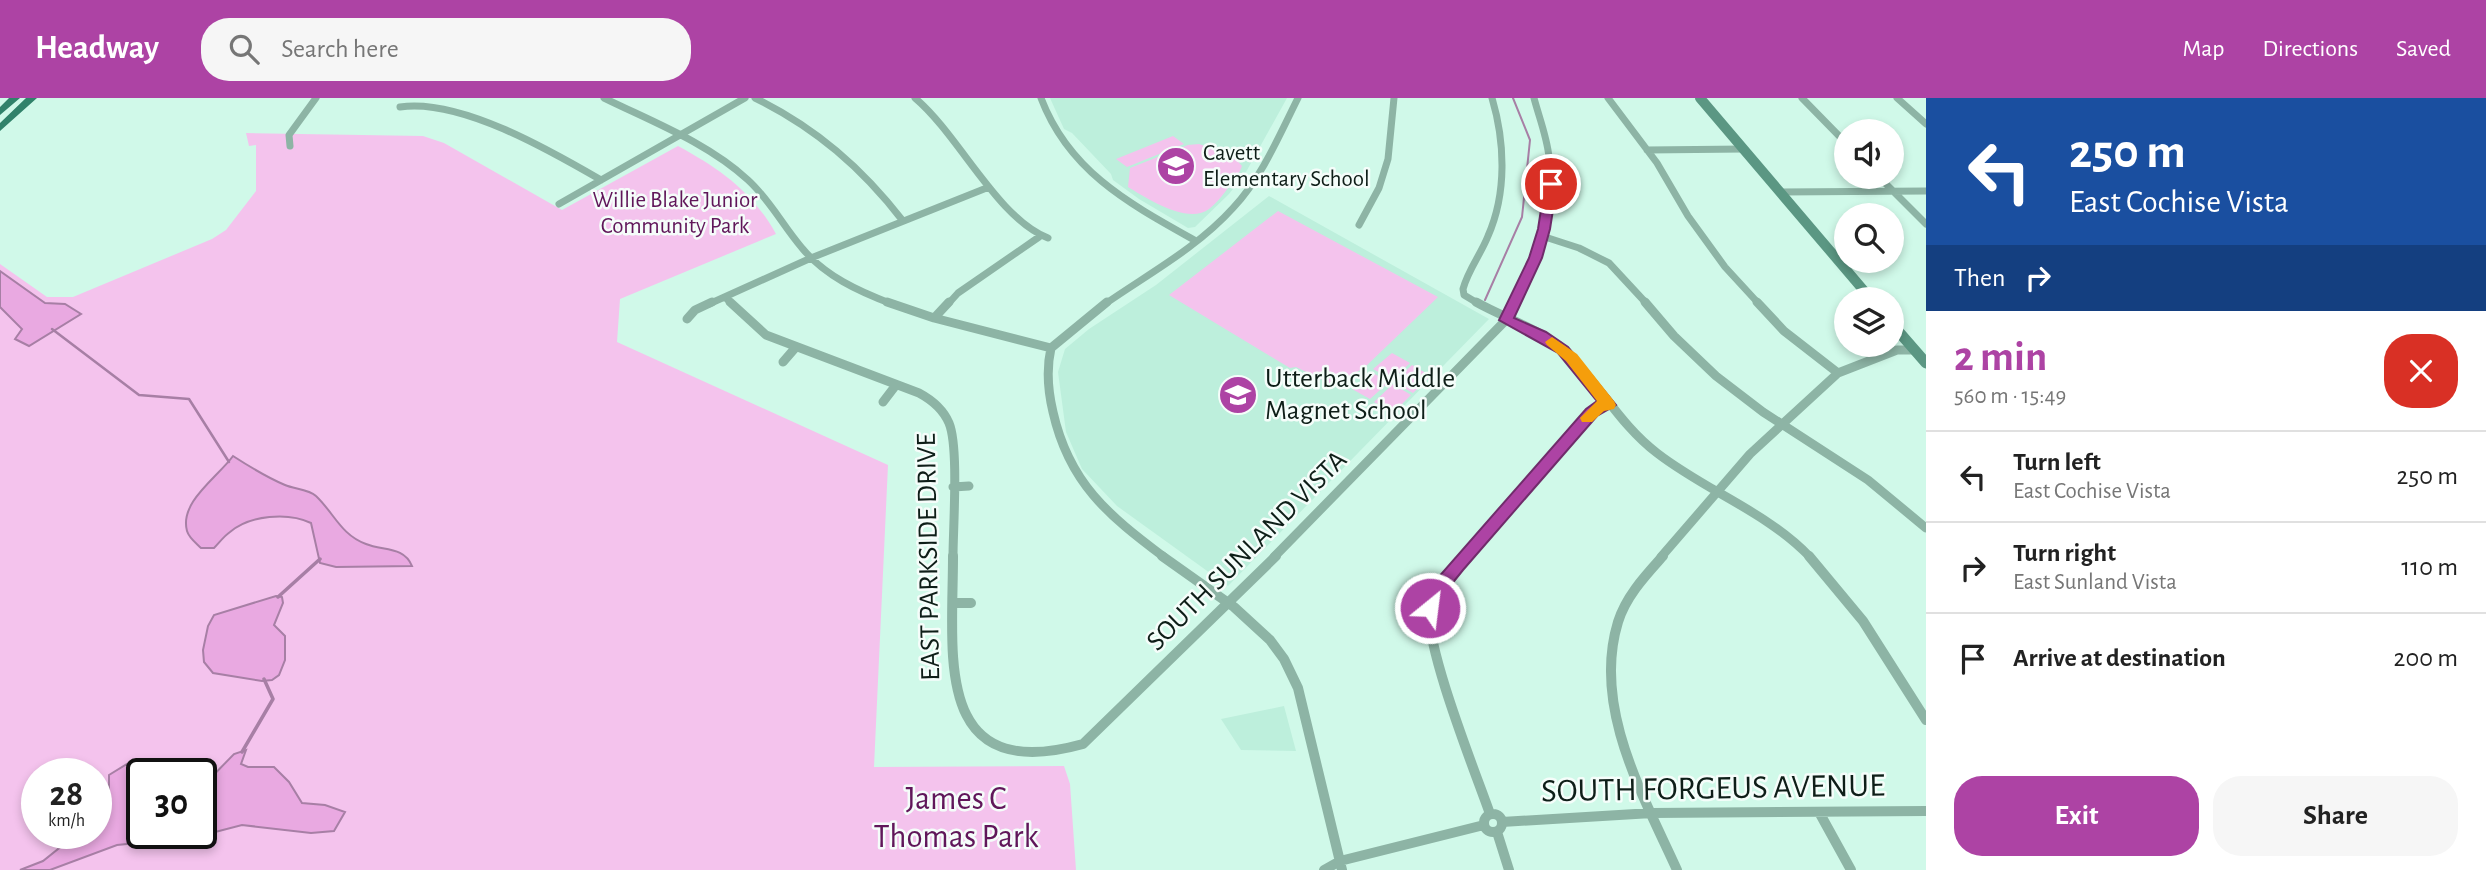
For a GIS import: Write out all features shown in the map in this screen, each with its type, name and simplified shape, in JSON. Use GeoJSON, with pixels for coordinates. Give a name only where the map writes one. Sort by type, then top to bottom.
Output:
{"type":"FeatureCollection","features":[{"type":"Feature","properties":{"kind":"main road"},"geometry":{"type":"LineString","coordinates":[[0,112],[15,98]]}},
{"type":"Feature","properties":{"kind":"main road"},"geometry":{"type":"LineString","coordinates":[[0,128],[32,98]]}},
{"type":"Feature","properties":{"kind":"main road"},"geometry":{"type":"LineString","coordinates":[[1700,98],[1861,287]]}},
{"type":"Feature","properties":{"kind":"main road"},"geometry":{"type":"LineString","coordinates":[[1904,338],[1926,363]]}},
{"type":"Feature","properties":{"kind":"street"},"geometry":{"type":"LineString","coordinates":[[290,146],[289,135],[316,98]]}},
{"type":"Feature","properties":{"kind":"street"},"geometry":{"type":"LineString","coordinates":[[604,98],[708,152],[747,179],[773,207],[811,258],[826,271],[866,295],[1051,348]]}},
{"type":"Feature","properties":{"kind":"street"},"geometry":{"type":"LineString","coordinates":[[559,204],[745,98]]}},
{"type":"Feature","properties":{"kind":"street"},"geometry":{"type":"LineString","coordinates":[[755,98],[808,126],[837,148],[880,188],[903,221]]}},
{"type":"Feature","properties":{"kind":"street"},"geometry":{"type":"LineString","coordinates":[[915,98],[947,130],[989,187],[1044,237],[958,293],[936,316]]}},
{"type":"Feature","properties":{"kind":"street"},"geometry":{"type":"LineString","coordinates":[[1041,98],[1053,127],[1080,161],[1138,208],[1196,241]]}},
{"type":"Feature","properties":{"kind":"street"},"geometry":{"type":"LineString","coordinates":[[1298,98],[1250,186],[1233,208],[1196,241],[1074,327],[1051,348],[1047,376],[1053,423],[1059,444],[1074,474],[1119,523],[1229,604],[1265,634],[1278,649],[1298,688],[1341,865]]}},
{"type":"Feature","properties":{"kind":"street"},"geometry":{"type":"LineString","coordinates":[[1359,225],[1379,188],[1388,159],[1394,98]]}},
{"type":"Feature","properties":{"kind":"street"},"geometry":{"type":"LineString","coordinates":[[1492,98],[1502,158],[1498,198],[1490,231],[1462,289],[1464,295],[1506,320],[1541,335],[1563,350],[1608,405],[1648,447],[1683,472],[1783,533],[1815,561],[1846,598],[1926,720]]}},
{"type":"Feature","properties":{"kind":"street","name":"SOUTH SUNLAND VISTA"},"geometry":{"type":"LineString","coordinates":[[994,743],[1022,753],[1035,754],[1066,750],[1083,744],[1229,604],[1506,320],[1524,286],[1542,236],[1549,203],[1550,169],[1546,136],[1534,98]]}},
{"type":"Feature","properties":{"kind":"street"},"geometry":{"type":"LineString","coordinates":[[1608,98],[1647,150],[1697,229],[1738,282],[1784,331],[1838,373]]}},
{"type":"Feature","properties":{"kind":"street"},"geometry":{"type":"LineString","coordinates":[[1802,98],[1834,131]]}},
{"type":"Feature","properties":{"kind":"street"},"geometry":{"type":"LineString","coordinates":[[1897,98],[1926,124]]}},
{"type":"Feature","properties":{"kind":"street"},"geometry":{"type":"LineString","coordinates":[[404,104],[446,106],[474,112],[601,180]]}},
{"type":"Feature","properties":{"kind":"street"},"geometry":{"type":"LineString","coordinates":[[1647,150],[1744,149]]}},
{"type":"Feature","properties":{"kind":"street"},"geometry":{"type":"LineString","coordinates":[[687,319],[695,310],[811,258],[989,187]]}},
{"type":"Feature","properties":{"kind":"street"},"geometry":{"type":"LineString","coordinates":[[1891,189],[1926,224]]}},
{"type":"Feature","properties":{"kind":"street"},"geometry":{"type":"LineString","coordinates":[[1781,192],[1926,191]]}},
{"type":"Feature","properties":{"kind":"street"},"geometry":{"type":"LineString","coordinates":[[1542,236],[1579,248],[1609,263],[1698,359],[1736,391],[1780,424],[1868,480],[1926,528]]}},
{"type":"Feature","properties":{"kind":"street","name":"EAST PARKSIDE DRIVE"},"geometry":{"type":"LineString","coordinates":[[725,297],[758,329],[929,398],[938,405],[949,421],[953,437],[954,692],[969,723],[994,743]]}},
{"type":"Feature","properties":{"kind":"street"},"geometry":{"type":"LineString","coordinates":[[783,362],[796,346]]}},
{"type":"Feature","properties":{"kind":"street"},"geometry":{"type":"LineString","coordinates":[[1677,870],[1629,757],[1614,703],[1611,670],[1614,635],[1622,611],[1637,586],[1780,424],[1838,373],[1887,353],[1914,350]]}},
{"type":"Feature","properties":{"kind":"street","name":"EAST PARKSIDE DRIVE"},"geometry":{"type":"LineString","coordinates":[[883,402],[896,385]]}},
{"type":"Feature","properties":{"kind":"street"},"geometry":{"type":"LineString","coordinates":[[1509,870],[1499,827],[1487,819],[1437,657],[1429,624],[1430,608],[1435,593],[1466,555],[1592,413],[1600,406],[1608,405]]}},
{"type":"Feature","properties":{"kind":"street"},"geometry":{"type":"LineString","coordinates":[[953,487],[969,486]]}},
{"type":"Feature","properties":{"kind":"street"},"geometry":{"type":"LineString","coordinates":[[953,603],[971,603]]}},
{"type":"Feature","properties":{"kind":"street"},"geometry":{"type":"LineString","coordinates":[[1819,811],[1851,870]]}},
{"type":"Feature","properties":{"kind":"street","name":"SOUTH FORGEUS AVENUE"},"geometry":{"type":"LineString","coordinates":[[1499,827],[1652,813],[1926,811]]}},
{"type":"Feature","properties":{"kind":"street"},"geometry":{"type":"LineString","coordinates":[[1324,870],[1487,819]]}},
{"type":"Feature","properties":{"kind":"shaded area","name":"Cavett Elementary School"},"geometry":{"type":"Polygon","coordinates":[[[1050,98],[1287,98],[1246,172],[1229,194],[1195,227],[1188,228],[1113,180],[1111,174],[1072,133],[1064,129],[1050,98]]]}},
{"type":"Feature","properties":{"kind":"shaded area","name":"Utterback Middle Magnet School"},"geometry":{"type":"Polygon","coordinates":[[[1269,196],[1489,319],[1228,586],[1117,506],[1082,469],[1066,432],[1058,372],[1065,349],[1089,329],[1156,285],[1269,196]]]}},
{"type":"Feature","properties":{"kind":"shaded area"},"geometry":{"type":"Polygon","coordinates":[[[0,271],[45,303],[65,304],[81,314],[29,346],[15,339],[22,329],[0,307],[0,271]]]}},
{"type":"Feature","properties":{"kind":"shaded area"},"geometry":{"type":"Polygon","coordinates":[[[233,456],[278,482],[313,494],[350,535],[366,544],[404,555],[412,566],[336,567],[320,563],[311,523],[291,517],[269,517],[248,522],[238,526],[214,548],[201,548],[187,531],[189,510],[201,491],[233,456]]]}},
{"type":"Feature","properties":{"kind":"shaded area"},"geometry":{"type":"Polygon","coordinates":[[[276,596],[282,597],[283,603],[274,625],[285,636],[285,660],[279,675],[272,680],[262,681],[213,673],[204,662],[203,650],[208,626],[214,615],[276,596]]]}},
{"type":"Feature","properties":{"kind":"shaded area"},"geometry":{"type":"Polygon","coordinates":[[[1284,706],[1296,751],[1241,750],[1221,719],[1284,706]]]}},
{"type":"Feature","properties":{"kind":"shaded area"},"geometry":{"type":"Polygon","coordinates":[[[246,750],[241,764],[248,767],[274,767],[289,782],[302,803],[325,805],[345,812],[334,831],[311,833],[242,825],[217,832],[217,772],[234,754],[246,750]]]}},
{"type":"Feature","properties":{"kind":"shaded area"},"geometry":{"type":"Polygon","coordinates":[[[126,765],[126,844],[112,847],[112,773],[126,765]]]}},
{"type":"Feature","properties":{"kind":"shaded area"},"geometry":{"type":"Polygon","coordinates":[[[58,849],[106,849],[50,870],[20,870],[43,861],[58,849]]]}},
{"type":"Feature","properties":{"kind":"green space"},"geometry":{"type":"Polygon","coordinates":[[[246,133],[423,136],[444,143],[562,210],[678,146],[734,182],[756,205],[776,234],[620,299],[617,342],[888,465],[874,767],[1064,766],[1070,784],[1076,870],[0,870],[0,264],[47,297],[73,297],[212,239],[226,230],[256,191],[256,145],[249,146],[246,133]]]}},
{"type":"Feature","properties":{"kind":"green space"},"geometry":{"type":"Polygon","coordinates":[[[1173,136],[1184,144],[1127,167],[1116,159],[1173,136]]]}},
{"type":"Feature","properties":{"kind":"green space"},"geometry":{"type":"Polygon","coordinates":[[[1199,144],[1233,156],[1242,166],[1226,191],[1209,209],[1190,214],[1179,212],[1128,187],[1130,168],[1188,145],[1199,144]]]}},
{"type":"Feature","properties":{"kind":"green space"},"geometry":{"type":"Polygon","coordinates":[[[1278,211],[1438,297],[1364,368],[1333,385],[1296,367],[1290,368],[1169,295],[1278,211]]]}},
{"type":"Feature","properties":{"kind":"green space"},"geometry":{"type":"Polygon","coordinates":[[[1392,353],[1410,363],[1392,380],[1373,369],[1392,353]]]}},
{"type":"Feature","properties":{"kind":"green space"},"geometry":{"type":"Polygon","coordinates":[[[1412,365],[1431,376],[1413,393],[1394,382],[1412,365]]]}},
{"type":"Feature","properties":{"kind":"green space"},"geometry":{"type":"Polygon","coordinates":[[[1371,372],[1389,382],[1370,399],[1352,389],[1371,372]]]}},
{"type":"Feature","properties":{"kind":"green space"},"geometry":{"type":"Polygon","coordinates":[[[1393,384],[1411,395],[1393,413],[1374,402],[1393,384]]]}},
{"type":"Feature","properties":{"kind":"waterway"},"geometry":{"type":"LineString","coordinates":[[1485,300],[1522,217],[1530,140],[1513,98]]}},
{"type":"Feature","properties":{"kind":"waterway"},"geometry":{"type":"LineString","coordinates":[[52,329],[139,395],[189,399],[229,462]]}},
{"type":"Feature","properties":{"kind":"waterway"},"geometry":{"type":"LineString","coordinates":[[278,597],[320,559]]}},
{"type":"Feature","properties":{"kind":"waterway"},"geometry":{"type":"LineString","coordinates":[[242,752],[273,699],[264,679]]}},
{"type":"Feature","properties":{"kind":"slow traffic"},"geometry":{"type":"LineString","coordinates":[[1552,342],[1572,358],[1608,405],[1600,406],[1587,418]]}},
{"type":"Feature","properties":{"kind":"place","name":"Cavett Elementary School"},"geometry":{"type":"Point","coordinates":[1176,166]}},
{"type":"Feature","properties":{"kind":"place","name":"Utterback Middle Magnet School"},"geometry":{"type":"Point","coordinates":[1238,395]}},
{"type":"Feature","properties":{"kind":"route"},"geometry":{"type":"LineString","coordinates":[[1430,608],[1435,593],[1457,565],[1592,413],[1600,406],[1608,405],[1572,358],[1555,343],[1506,320],[1536,258],[1551,184]]}},
{"type":"Feature","properties":{"kind":"park label","name":"Willie Blake Junior Community Park"},"geometry":{"type":"Point","coordinates":[675,213]}},
{"type":"Feature","properties":{"kind":"park label","name":"James C Thomas Park"},"geometry":{"type":"Point","coordinates":[956,818]}}]}
